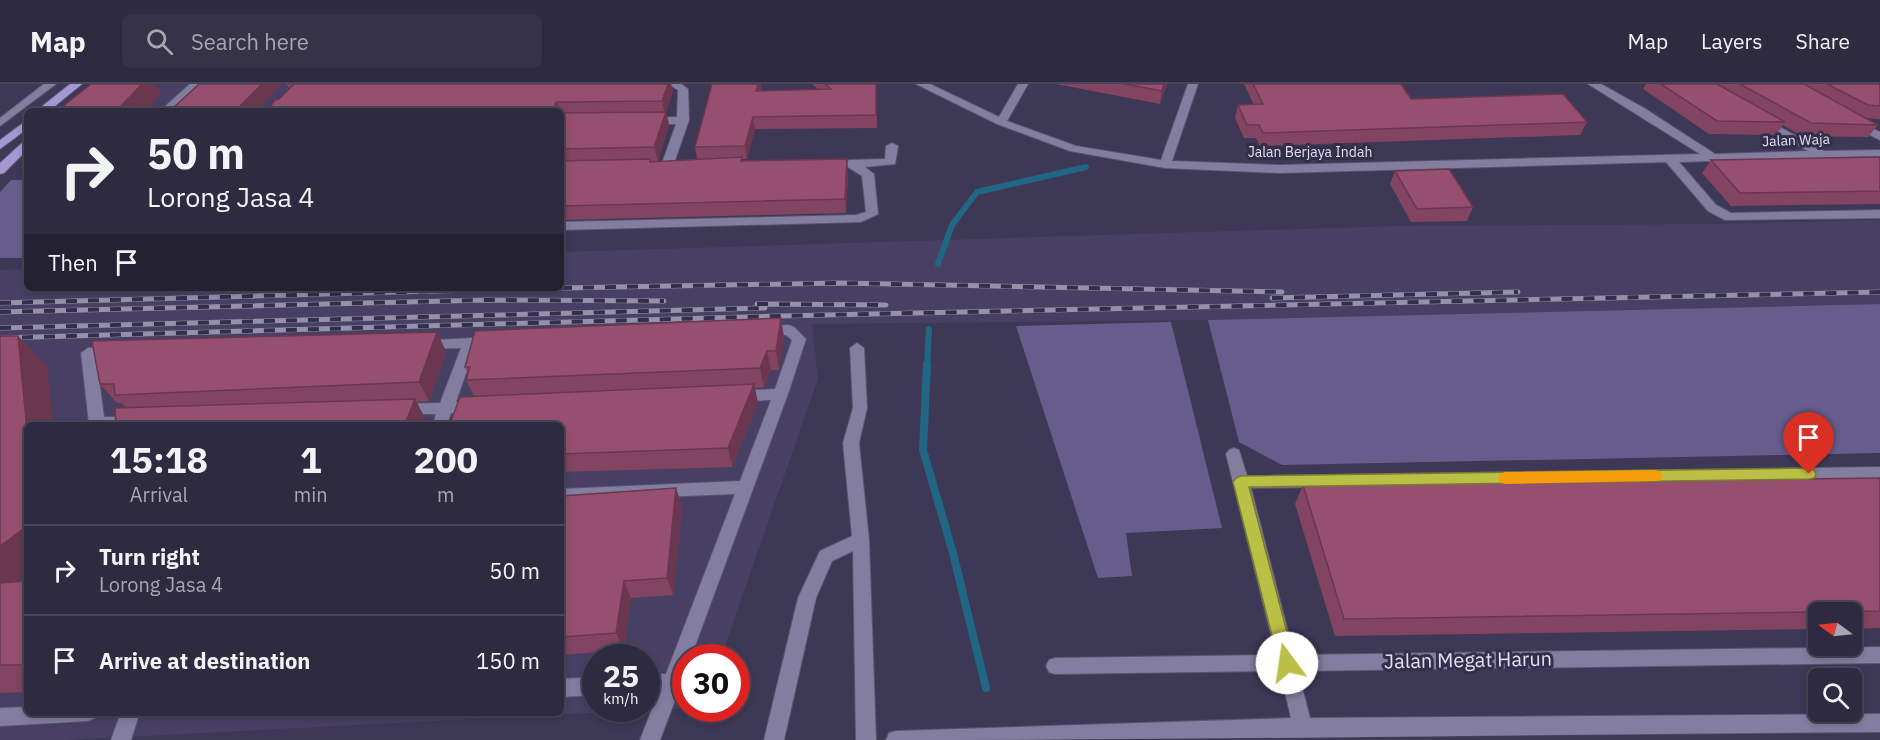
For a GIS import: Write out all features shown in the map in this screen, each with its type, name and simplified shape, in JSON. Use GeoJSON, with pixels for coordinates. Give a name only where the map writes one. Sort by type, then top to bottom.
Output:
{"type":"FeatureCollection","features":[{"type":"Feature","properties":{"kind":"main road"},"geometry":{"type":"LineString","coordinates":[[45,108],[77,84]]}},
{"type":"Feature","properties":{"kind":"main road"},"geometry":{"type":"LineString","coordinates":[[0,146],[24,126]]}},
{"type":"Feature","properties":{"kind":"main road"},"geometry":{"type":"LineString","coordinates":[[0,170],[24,147]]}},
{"type":"Feature","properties":{"kind":"street"},"geometry":{"type":"LineString","coordinates":[[0,123],[51,84]]}},
{"type":"Feature","properties":{"kind":"street"},"geometry":{"type":"LineString","coordinates":[[169,108],[196,84]]}},
{"type":"Feature","properties":{"kind":"street"},"geometry":{"type":"LineString","coordinates":[[673,84],[683,89],[683,120],[661,166],[682,166]]}},
{"type":"Feature","properties":{"kind":"street","name":"Jalan Berjaya Indah"},"geometry":{"type":"LineString","coordinates":[[921,84],[1001,122],[1074,149],[1165,164],[1280,170],[1713,158]]}},
{"type":"Feature","properties":{"kind":"street"},"geometry":{"type":"LineString","coordinates":[[1001,122],[1023,84]]}},
{"type":"Feature","properties":{"kind":"street"},"geometry":{"type":"LineString","coordinates":[[1165,164],[1193,84]]}},
{"type":"Feature","properties":{"kind":"street"},"geometry":{"type":"LineString","coordinates":[[1593,84],[1640,110],[1713,158]]}},
{"type":"Feature","properties":{"kind":"street"},"geometry":{"type":"LineString","coordinates":[[1748,113],[1821,154]]}},
{"type":"Feature","properties":{"kind":"street"},"geometry":{"type":"LineString","coordinates":[[1841,116],[1880,137]]}},
{"type":"Feature","properties":{"kind":"street"},"geometry":{"type":"LineString","coordinates":[[639,121],[683,120]]}},
{"type":"Feature","properties":{"kind":"street"},"geometry":{"type":"LineString","coordinates":[[564,226],[857,219],[872,214],[868,174],[846,164],[891,162],[892,146]]}},
{"type":"Feature","properties":{"kind":"street","name":"Jalan Waja"},"geometry":{"type":"LineString","coordinates":[[1713,158],[1880,153]]}},
{"type":"Feature","properties":{"kind":"street"},"geometry":{"type":"LineString","coordinates":[[1670,159],[1712,208],[1729,217],[1880,214]]}},
{"type":"Feature","properties":{"kind":"street"},"geometry":{"type":"LineString","coordinates":[[687,644],[782,394],[799,339],[789,330],[742,332]]}},
{"type":"Feature","properties":{"kind":"street"},"geometry":{"type":"LineString","coordinates":[[410,344],[506,341]]}},
{"type":"Feature","properties":{"kind":"street"},"geometry":{"type":"LineString","coordinates":[[441,422],[470,343]]}},
{"type":"Feature","properties":{"kind":"street"},"geometry":{"type":"LineString","coordinates":[[857,348],[860,408],[851,443],[861,540],[866,740]]}},
{"type":"Feature","properties":{"kind":"street"},"geometry":{"type":"LineString","coordinates":[[97,422],[88,353],[124,352]]}},
{"type":"Feature","properties":{"kind":"street"},"geometry":{"type":"LineString","coordinates":[[722,396],[782,394]]}},
{"type":"Feature","properties":{"kind":"street"},"geometry":{"type":"LineString","coordinates":[[389,411],[483,406]]}},
{"type":"Feature","properties":{"kind":"street"},"geometry":{"type":"LineString","coordinates":[[126,422],[155,420]]}},
{"type":"Feature","properties":{"kind":"street"},"geometry":{"type":"LineString","coordinates":[[1233,454],[1303,727]]}},
{"type":"Feature","properties":{"kind":"street"},"geometry":{"type":"LineString","coordinates":[[1241,482],[1880,473]]}},
{"type":"Feature","properties":{"kind":"street"},"geometry":{"type":"LineString","coordinates":[[564,495],[746,487]]}},
{"type":"Feature","properties":{"kind":"street"},"geometry":{"type":"LineString","coordinates":[[774,740],[807,598],[826,556],[861,540]]}},
{"type":"Feature","properties":{"kind":"street","name":"Jalan Megat Harun"},"geometry":{"type":"LineString","coordinates":[[1055,666],[1880,655]]}},
{"type":"Feature","properties":{"kind":"street"},"geometry":{"type":"LineString","coordinates":[[650,740],[672,685]]}},
{"type":"Feature","properties":{"kind":"street"},"geometry":{"type":"LineString","coordinates":[[564,688],[582,687]]}},
{"type":"Feature","properties":{"kind":"street"},"geometry":{"type":"LineString","coordinates":[[0,717],[24,716]]}},
{"type":"Feature","properties":{"kind":"street"},"geometry":{"type":"LineString","coordinates":[[121,740],[130,716]]}},
{"type":"Feature","properties":{"kind":"street"},"geometry":{"type":"LineString","coordinates":[[896,740],[1194,735],[1303,727],[1880,723]]}},
{"type":"Feature","properties":{"kind":"shaded area"},"geometry":{"type":"Polygon","coordinates":[[[119,84],[307,84],[283,108],[88,108],[119,84]]]}},
{"type":"Feature","properties":{"kind":"shaded area"},"geometry":{"type":"Polygon","coordinates":[[[11,180],[24,180],[24,258],[0,258],[0,192],[11,180]]]}},
{"type":"Feature","properties":{"kind":"shaded area"},"geometry":{"type":"Polygon","coordinates":[[[1880,220],[1880,304],[1208,320],[812,324],[818,379],[726,644],[672,644],[672,709],[660,709],[660,644],[582,644],[582,713],[564,714],[564,422],[24,422],[24,716],[532,716],[67,740],[0,740],[0,270],[24,269],[24,291],[564,291],[564,252],[1396,226],[1716,224],[1880,220]]]}},
{"type":"Feature","properties":{"kind":"shaded area"},"geometry":{"type":"Polygon","coordinates":[[[1880,304],[1880,453],[1282,465],[1239,442],[1208,320],[1880,304]]]}},
{"type":"Feature","properties":{"kind":"shaded area"},"geometry":{"type":"Polygon","coordinates":[[[1171,322],[1222,528],[1126,533],[1132,576],[1098,578],[1016,326],[1171,322]]]}},
{"type":"Feature","properties":{"kind":"building"},"geometry":{"type":"Polygon","coordinates":[[[91,84],[142,84],[119,108],[61,108],[91,84]]]}},
{"type":"Feature","properties":{"kind":"building"},"geometry":{"type":"Polygon","coordinates":[[[199,84],[262,84],[238,108],[173,108],[199,84]]]}},
{"type":"Feature","properties":{"kind":"building"},"geometry":{"type":"Polygon","coordinates":[[[294,84],[668,84],[662,101],[557,102],[556,108],[269,108],[275,100],[279,99],[294,84]]]}},
{"type":"Feature","properties":{"kind":"building"},"geometry":{"type":"Polygon","coordinates":[[[712,84],[758,84],[756,91],[831,89],[825,84],[876,84],[876,115],[753,117],[745,146],[695,147],[712,84]]]}},
{"type":"Feature","properties":{"kind":"building"},"geometry":{"type":"Polygon","coordinates":[[[1125,84],[1164,84],[1162,91],[1125,84]]]}},
{"type":"Feature","properties":{"kind":"building"},"geometry":{"type":"Polygon","coordinates":[[[1253,84],[1401,84],[1411,99],[1563,94],[1587,122],[1263,133],[1259,125],[1247,125],[1238,105],[1263,104],[1253,84]]]}},
{"type":"Feature","properties":{"kind":"building"},"geometry":{"type":"Polygon","coordinates":[[[1661,84],[1717,84],[1785,122],[1717,121],[1661,84]]]}},
{"type":"Feature","properties":{"kind":"building"},"geometry":{"type":"Polygon","coordinates":[[[1740,84],[1804,84],[1878,125],[1811,123],[1740,84]]]}},
{"type":"Feature","properties":{"kind":"building"},"geometry":{"type":"Polygon","coordinates":[[[1827,84],[1880,84],[1880,106],[1868,105],[1827,84]]]}},
{"type":"Feature","properties":{"kind":"building"},"geometry":{"type":"Polygon","coordinates":[[[666,112],[654,147],[564,149],[564,113],[666,112]]]}},
{"type":"Feature","properties":{"kind":"building"},"geometry":{"type":"Polygon","coordinates":[[[742,157],[741,161],[847,159],[845,199],[564,206],[564,161],[650,159],[650,162],[742,157]]]}},
{"type":"Feature","properties":{"kind":"building"},"geometry":{"type":"Polygon","coordinates":[[[1880,157],[1880,191],[1740,193],[1711,160],[1880,157]]]}},
{"type":"Feature","properties":{"kind":"building"},"geometry":{"type":"Polygon","coordinates":[[[1449,169],[1473,207],[1417,209],[1395,171],[1449,169]]]}},
{"type":"Feature","properties":{"kind":"building"},"geometry":{"type":"Polygon","coordinates":[[[781,318],[776,351],[767,351],[760,368],[466,380],[470,367],[465,367],[475,331],[781,318]]]}},
{"type":"Feature","properties":{"kind":"building"},"geometry":{"type":"Polygon","coordinates":[[[437,332],[419,382],[115,395],[114,384],[100,384],[92,341],[437,332]]]}},
{"type":"Feature","properties":{"kind":"building"},"geometry":{"type":"Polygon","coordinates":[[[0,336],[18,336],[26,422],[24,422],[24,528],[0,545],[0,336]]]}},
{"type":"Feature","properties":{"kind":"building"},"geometry":{"type":"Polygon","coordinates":[[[754,384],[728,448],[564,454],[564,422],[451,422],[460,397],[754,384]]]}},
{"type":"Feature","properties":{"kind":"building"},"geometry":{"type":"Polygon","coordinates":[[[415,399],[406,422],[116,422],[115,408],[415,399]]]}},
{"type":"Feature","properties":{"kind":"building"},"geometry":{"type":"Polygon","coordinates":[[[1880,478],[1880,611],[1862,611],[1862,602],[1808,602],[1808,612],[1344,619],[1303,485],[1880,478]]]}},
{"type":"Feature","properties":{"kind":"building"},"geometry":{"type":"Polygon","coordinates":[[[676,488],[667,578],[624,581],[616,633],[564,637],[564,496],[676,488]]]}},
{"type":"Feature","properties":{"kind":"building"},"geometry":{"type":"Polygon","coordinates":[[[24,581],[24,665],[0,665],[0,583],[24,581]]]}},
{"type":"Feature","properties":{"kind":"waterway"},"geometry":{"type":"LineString","coordinates":[[938,264],[952,225],[977,192],[1086,167]]}},
{"type":"Feature","properties":{"kind":"waterway"},"geometry":{"type":"LineString","coordinates":[[927,365],[929,329]]}},
{"type":"Feature","properties":{"kind":"waterway"},"geometry":{"type":"LineString","coordinates":[[927,364],[923,450],[953,553],[986,688]]}},
{"type":"Feature","properties":{"kind":"railway"},"geometry":{"type":"LineString","coordinates":[[564,288],[840,283],[1282,292]]}},
{"type":"Feature","properties":{"kind":"railway"},"geometry":{"type":"LineString","coordinates":[[0,303],[439,291]]}},
{"type":"Feature","properties":{"kind":"railway"},"geometry":{"type":"LineString","coordinates":[[1272,298],[1518,292]]}},
{"type":"Feature","properties":{"kind":"railway"},"geometry":{"type":"LineString","coordinates":[[0,338],[780,316],[1880,292]]}},
{"type":"Feature","properties":{"kind":"railway"},"geometry":{"type":"LineString","coordinates":[[0,312],[487,300],[664,301]]}},
{"type":"Feature","properties":{"kind":"railway"},"geometry":{"type":"LineString","coordinates":[[757,304],[886,305]]}},
{"type":"Feature","properties":{"kind":"railway"},"geometry":{"type":"LineString","coordinates":[[0,328],[765,308]]}},
{"type":"Feature","properties":{"kind":"slow traffic"},"geometry":{"type":"LineString","coordinates":[[1505,478],[1656,476]]}},
{"type":"Feature","properties":{"kind":"route"},"geometry":{"type":"LineString","coordinates":[[1287,663],[1241,482],[1809,474]]}}]}
